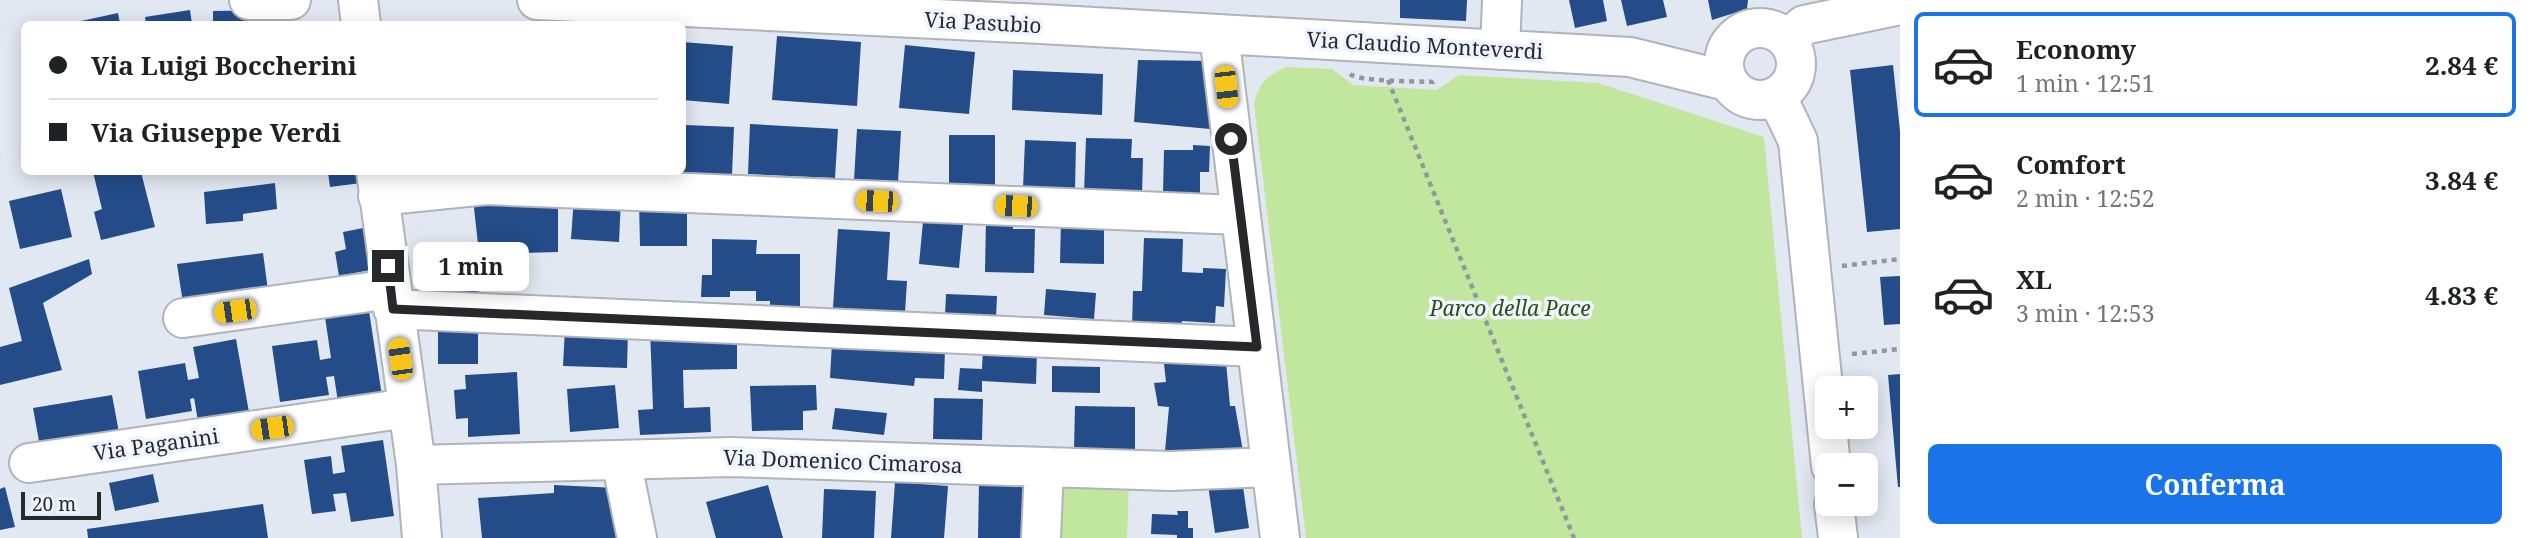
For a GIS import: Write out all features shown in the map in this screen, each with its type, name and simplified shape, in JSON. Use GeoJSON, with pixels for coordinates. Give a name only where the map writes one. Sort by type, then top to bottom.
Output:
{"type":"FeatureCollection","features":[{"type":"Feature","properties":{"kind":"street"},"geometry":{"type":"LineString","coordinates":[[249,0],[291,0]]}},
{"type":"Feature","properties":{"kind":"street"},"geometry":{"type":"LineString","coordinates":[[358,0],[360,21]]}},
{"type":"Feature","properties":{"kind":"street","name":"Via Pasubio"},"geometry":{"type":"LineString","coordinates":[[537,0],[1041,12],[1219,34]]}},
{"type":"Feature","properties":{"kind":"street"},"geometry":{"type":"LineString","coordinates":[[1500,50],[1502,0]]}},
{"type":"Feature","properties":{"kind":"street","name":"Via Claudio Monteverdi"},"geometry":{"type":"LineString","coordinates":[[1219,34],[1630,57],[1754,38],[1900,5]]}},
{"type":"Feature","properties":{"kind":"street"},"geometry":{"type":"LineString","coordinates":[[1219,34],[1280,538]]}},
{"type":"Feature","properties":{"kind":"street"},"geometry":{"type":"LineString","coordinates":[[1754,38],[1793,49],[1796,71],[1786,90],[1777,97],[1754,100],[1734,90],[1754,38]]}},
{"type":"Feature","properties":{"kind":"street"},"geometry":{"type":"LineString","coordinates":[[1777,97],[1798,141],[1829,453]]}},
{"type":"Feature","properties":{"kind":"street"},"geometry":{"type":"LineString","coordinates":[[422,538],[416,465],[377,184],[486,185],[1240,215]]}},
{"type":"Feature","properties":{"kind":"street"},"geometry":{"type":"LineString","coordinates":[[183,318],[392,299],[1257,347]]}},
{"type":"Feature","properties":{"kind":"street","name":"Via Paganini"},"geometry":{"type":"LineString","coordinates":[[29,463],[408,408]]}},
{"type":"Feature","properties":{"kind":"street","name":"Via Domenico Cimarosa"},"geometry":{"type":"LineString","coordinates":[[416,465],[731,457],[1170,471],[1271,467]]}},
{"type":"Feature","properties":{"kind":"street"},"geometry":{"type":"LineString","coordinates":[[621,460],[637,538]]}},
{"type":"Feature","properties":{"kind":"street"},"geometry":{"type":"LineString","coordinates":[[1041,538],[1044,467]]}},
{"type":"Feature","properties":{"kind":"street"},"geometry":{"type":"LineString","coordinates":[[1836,516],[1838,538]]}},
{"type":"Feature","properties":{"kind":"path"},"geometry":{"type":"LineString","coordinates":[[1345,70],[1355,78],[1388,80],[1433,82],[1445,75]]}},
{"type":"Feature","properties":{"kind":"path"},"geometry":{"type":"LineString","coordinates":[[1388,80],[1574,538]]}},
{"type":"Feature","properties":{"kind":"path"},"geometry":{"type":"LineString","coordinates":[[1811,269],[1900,259]]}},
{"type":"Feature","properties":{"kind":"path"},"geometry":{"type":"LineString","coordinates":[[1820,357],[1900,349]]}},
{"type":"Feature","properties":{"kind":"green space","name":"Parco della Pace"},"geometry":{"type":"Polygon","coordinates":[[[1287,67],[1332,69],[1353,85],[1437,90],[1459,75],[1598,83],[1764,137],[1802,538],[1306,538],[1254,104],[1258,90],[1265,81],[1287,67]]]}},
{"type":"Feature","properties":{"kind":"green space"},"geometry":{"type":"Polygon","coordinates":[[[1059,480],[1129,482],[1127,538],[1057,538],[1059,480]]]}},
{"type":"Feature","properties":{"kind":"building"},"geometry":{"type":"Polygon","coordinates":[[[1400,0],[1467,0],[1466,21],[1400,18],[1400,0]]]}},
{"type":"Feature","properties":{"kind":"building"},"geometry":{"type":"Polygon","coordinates":[[[1569,0],[1603,0],[1607,21],[1575,28],[1569,0]]]}},
{"type":"Feature","properties":{"kind":"building"},"geometry":{"type":"Polygon","coordinates":[[[1621,0],[1663,0],[1667,17],[1627,26],[1621,0]]]}},
{"type":"Feature","properties":{"kind":"building"},"geometry":{"type":"Polygon","coordinates":[[[1708,0],[1748,0],[1747,9],[1712,20],[1708,0]]]}},
{"type":"Feature","properties":{"kind":"building"},"geometry":{"type":"Polygon","coordinates":[[[190,10],[192,21],[146,21],[145,17],[190,10]]]}},
{"type":"Feature","properties":{"kind":"building"},"geometry":{"type":"Polygon","coordinates":[[[269,10],[271,21],[213,21],[213,11],[269,10]]]}},
{"type":"Feature","properties":{"kind":"building"},"geometry":{"type":"Polygon","coordinates":[[[118,13],[119,21],[81,21],[118,13]]]}},
{"type":"Feature","properties":{"kind":"building"},"geometry":{"type":"Polygon","coordinates":[[[777,36],[861,42],[857,106],[772,100],[777,36]]]}},
{"type":"Feature","properties":{"kind":"building"},"geometry":{"type":"Polygon","coordinates":[[[686,42],[733,46],[729,104],[686,100],[686,42]]]}},
{"type":"Feature","properties":{"kind":"building"},"geometry":{"type":"Polygon","coordinates":[[[905,45],[975,52],[969,114],[899,108],[905,45]]]}},
{"type":"Feature","properties":{"kind":"building"},"geometry":{"type":"Polygon","coordinates":[[[1138,60],[1214,61],[1221,130],[1134,122],[1138,60]]]}},
{"type":"Feature","properties":{"kind":"building"},"geometry":{"type":"Polygon","coordinates":[[[1893,65],[1900,131],[1900,229],[1867,232],[1850,70],[1893,65]]]}},
{"type":"Feature","properties":{"kind":"building"},"geometry":{"type":"Polygon","coordinates":[[[1013,70],[1103,74],[1102,115],[1012,110],[1013,70]]]}},
{"type":"Feature","properties":{"kind":"building"},"geometry":{"type":"Polygon","coordinates":[[[750,124],[838,129],[835,178],[748,174],[750,124]]]}},
{"type":"Feature","properties":{"kind":"building"},"geometry":{"type":"Polygon","coordinates":[[[686,125],[734,127],[732,175],[686,172],[686,125]]]}},
{"type":"Feature","properties":{"kind":"building"},"geometry":{"type":"Polygon","coordinates":[[[857,129],[901,131],[898,182],[854,180],[857,129]]]}},
{"type":"Feature","properties":{"kind":"building"},"geometry":{"type":"Polygon","coordinates":[[[949,135],[995,135],[995,186],[949,185],[949,135]]]}},
{"type":"Feature","properties":{"kind":"building"},"geometry":{"type":"Polygon","coordinates":[[[1086,138],[1132,139],[1131,158],[1143,158],[1142,195],[1084,193],[1086,138]]]}},
{"type":"Feature","properties":{"kind":"building"},"geometry":{"type":"Polygon","coordinates":[[[1025,140],[1076,142],[1075,190],[1023,188],[1025,140]]]}},
{"type":"Feature","properties":{"kind":"building"},"geometry":{"type":"Polygon","coordinates":[[[1193,145],[1210,146],[1209,172],[1200,172],[1200,195],[1163,193],[1164,150],[1193,150],[1193,145]]]}},
{"type":"Feature","properties":{"kind":"building"},"geometry":{"type":"Polygon","coordinates":[[[94,175],[142,175],[155,227],[101,240],[94,212],[102,209],[94,175]]]}},
{"type":"Feature","properties":{"kind":"building"},"geometry":{"type":"Polygon","coordinates":[[[328,175],[368,175],[369,182],[330,187],[328,175]]]}},
{"type":"Feature","properties":{"kind":"building"},"geometry":{"type":"Polygon","coordinates":[[[275,183],[277,209],[243,214],[243,221],[206,224],[204,192],[275,183]]]}},
{"type":"Feature","properties":{"kind":"building"},"geometry":{"type":"Polygon","coordinates":[[[61,189],[72,237],[20,249],[9,201],[61,189]]]}},
{"type":"Feature","properties":{"kind":"building"},"geometry":{"type":"Polygon","coordinates":[[[574,197],[621,199],[619,242],[571,239],[574,197]]]}},
{"type":"Feature","properties":{"kind":"building"},"geometry":{"type":"Polygon","coordinates":[[[473,199],[558,201],[558,252],[522,253],[508,249],[515,286],[447,296],[440,250],[479,253],[473,199]]]}},
{"type":"Feature","properties":{"kind":"building"},"geometry":{"type":"Polygon","coordinates":[[[639,201],[687,201],[687,246],[640,246],[639,201]]]}},
{"type":"Feature","properties":{"kind":"building"},"geometry":{"type":"Polygon","coordinates":[[[924,211],[964,215],[959,268],[919,264],[924,211]]]}},
{"type":"Feature","properties":{"kind":"building"},"geometry":{"type":"Polygon","coordinates":[[[986,219],[1013,220],[1013,229],[1035,229],[1034,273],[985,272],[986,219]]]}},
{"type":"Feature","properties":{"kind":"building"},"geometry":{"type":"Polygon","coordinates":[[[1061,220],[1104,221],[1104,264],[1060,263],[1061,220]]]}},
{"type":"Feature","properties":{"kind":"building"},"geometry":{"type":"Polygon","coordinates":[[[378,225],[386,267],[339,276],[335,252],[346,249],[343,232],[378,225]]]}},
{"type":"Feature","properties":{"kind":"building"},"geometry":{"type":"Polygon","coordinates":[[[838,229],[890,232],[887,280],[907,281],[905,312],[833,308],[838,229]]]}},
{"type":"Feature","properties":{"kind":"building"},"geometry":{"type":"Polygon","coordinates":[[[1144,238],[1183,239],[1182,272],[1203,273],[1203,268],[1226,269],[1224,307],[1216,306],[1215,323],[1182,321],[1181,330],[1132,328],[1133,291],[1142,291],[1144,238]]]}},
{"type":"Feature","properties":{"kind":"building"},"geometry":{"type":"Polygon","coordinates":[[[712,239],[757,240],[756,254],[800,254],[800,312],[770,312],[770,301],[756,301],[756,291],[730,291],[730,297],[701,297],[702,275],[712,275],[712,239]]]}},
{"type":"Feature","properties":{"kind":"building"},"geometry":{"type":"Polygon","coordinates":[[[263,253],[269,298],[184,310],[177,264],[263,253]]]}},
{"type":"Feature","properties":{"kind":"building"},"geometry":{"type":"Polygon","coordinates":[[[89,259],[92,274],[43,303],[62,370],[0,385],[0,347],[22,341],[9,288],[89,259]]]}},
{"type":"Feature","properties":{"kind":"building"},"geometry":{"type":"Polygon","coordinates":[[[1900,276],[1900,324],[1884,325],[1880,277],[1900,276]]]}},
{"type":"Feature","properties":{"kind":"building"},"geometry":{"type":"Polygon","coordinates":[[[1046,289],[1096,293],[1094,319],[1044,315],[1046,289]]]}},
{"type":"Feature","properties":{"kind":"building"},"geometry":{"type":"Polygon","coordinates":[[[946,294],[997,296],[996,318],[945,316],[946,294]]]}},
{"type":"Feature","properties":{"kind":"building"},"geometry":{"type":"Polygon","coordinates":[[[369,311],[382,396],[338,402],[334,376],[326,377],[329,395],[280,402],[272,346],[317,340],[320,360],[331,358],[325,317],[369,311]]]}},
{"type":"Feature","properties":{"kind":"building"},"geometry":{"type":"Polygon","coordinates":[[[438,320],[478,321],[478,364],[438,364],[438,320]]]}},
{"type":"Feature","properties":{"kind":"building"},"geometry":{"type":"Polygon","coordinates":[[[565,328],[628,330],[627,368],[563,366],[565,328]]]}},
{"type":"Feature","properties":{"kind":"building"},"geometry":{"type":"Polygon","coordinates":[[[737,328],[737,369],[683,370],[684,408],[710,407],[711,432],[640,435],[638,410],[653,409],[650,329],[737,328]]]}},
{"type":"Feature","properties":{"kind":"building"},"geometry":{"type":"Polygon","coordinates":[[[236,339],[250,418],[199,427],[194,398],[190,399],[192,411],[146,419],[138,371],[185,363],[188,380],[199,378],[193,347],[236,339]]]}},
{"type":"Feature","properties":{"kind":"building"},"geometry":{"type":"Polygon","coordinates":[[[832,342],[945,349],[944,379],[915,378],[914,386],[830,378],[832,342]]]}},
{"type":"Feature","properties":{"kind":"building"},"geometry":{"type":"Polygon","coordinates":[[[983,347],[1037,351],[1036,384],[982,381],[982,392],[958,390],[960,368],[982,369],[983,347]]]}},
{"type":"Feature","properties":{"kind":"building"},"geometry":{"type":"Polygon","coordinates":[[[1226,362],[1230,406],[1235,406],[1244,457],[1213,452],[1165,451],[1169,407],[1158,406],[1154,383],[1166,382],[1164,364],[1226,362]]]}},
{"type":"Feature","properties":{"kind":"building"},"geometry":{"type":"Polygon","coordinates":[[[1052,366],[1100,367],[1100,393],[1052,392],[1052,366]]]}},
{"type":"Feature","properties":{"kind":"building"},"geometry":{"type":"Polygon","coordinates":[[[517,372],[520,434],[468,437],[468,418],[456,419],[454,390],[466,389],[465,375],[517,372]]]}},
{"type":"Feature","properties":{"kind":"building"},"geometry":{"type":"Polygon","coordinates":[[[1900,374],[1900,487],[1898,487],[1888,375],[1900,374]]]}},
{"type":"Feature","properties":{"kind":"building"},"geometry":{"type":"Polygon","coordinates":[[[615,385],[619,428],[570,432],[567,389],[615,385]]]}},
{"type":"Feature","properties":{"kind":"building"},"geometry":{"type":"Polygon","coordinates":[[[816,385],[817,410],[803,411],[803,430],[752,431],[750,386],[816,385]]]}},
{"type":"Feature","properties":{"kind":"building"},"geometry":{"type":"Polygon","coordinates":[[[112,395],[120,438],[41,452],[33,408],[112,395]]]}},
{"type":"Feature","properties":{"kind":"building"},"geometry":{"type":"Polygon","coordinates":[[[934,398],[983,399],[982,440],[933,439],[934,398]]]}},
{"type":"Feature","properties":{"kind":"building"},"geometry":{"type":"Polygon","coordinates":[[[1075,406],[1135,407],[1135,450],[1074,449],[1075,406]]]}},
{"type":"Feature","properties":{"kind":"building"},"geometry":{"type":"Polygon","coordinates":[[[835,408],[887,413],[884,435],[832,429],[835,408]]]}},
{"type":"Feature","properties":{"kind":"building"},"geometry":{"type":"Polygon","coordinates":[[[383,440],[394,516],[351,522],[346,493],[333,494],[336,511],[312,514],[304,460],[331,456],[333,474],[345,472],[341,446],[383,440]]]}},
{"type":"Feature","properties":{"kind":"building"},"geometry":{"type":"Polygon","coordinates":[[[153,474],[159,502],[115,511],[109,483],[153,474]]]}},
{"type":"Feature","properties":{"kind":"building"},"geometry":{"type":"Polygon","coordinates":[[[1242,480],[1249,528],[1215,533],[1208,485],[1242,480]]]}},
{"type":"Feature","properties":{"kind":"building"},"geometry":{"type":"Polygon","coordinates":[[[895,482],[948,486],[944,538],[891,538],[895,482]]]}},
{"type":"Feature","properties":{"kind":"building"},"geometry":{"type":"Polygon","coordinates":[[[979,482],[1028,483],[1026,538],[978,538],[979,482]]]}},
{"type":"Feature","properties":{"kind":"building"},"geometry":{"type":"Polygon","coordinates":[[[554,485],[617,488],[619,538],[482,538],[478,498],[554,493],[554,485]]]}},
{"type":"Feature","properties":{"kind":"building"},"geometry":{"type":"Polygon","coordinates":[[[768,485],[783,538],[716,538],[706,502],[768,485]]]}},
{"type":"Feature","properties":{"kind":"building"},"geometry":{"type":"Polygon","coordinates":[[[5,487],[15,527],[0,530],[0,489],[5,487]]]}},
{"type":"Feature","properties":{"kind":"building"},"geometry":{"type":"Polygon","coordinates":[[[824,489],[876,491],[874,538],[822,538],[824,489]]]}},
{"type":"Feature","properties":{"kind":"building"},"geometry":{"type":"Polygon","coordinates":[[[263,504],[268,538],[88,538],[87,529],[263,504]]]}},
{"type":"Feature","properties":{"kind":"building"},"geometry":{"type":"Polygon","coordinates":[[[1177,511],[1188,511],[1188,528],[1193,528],[1193,538],[1151,534],[1152,514],[1178,515],[1177,511]]]}},
{"type":"Feature","properties":{"kind":"route"},"geometry":{"type":"LineString","coordinates":[[388,266],[393,309],[1257,347],[1231,139]]}}]}
